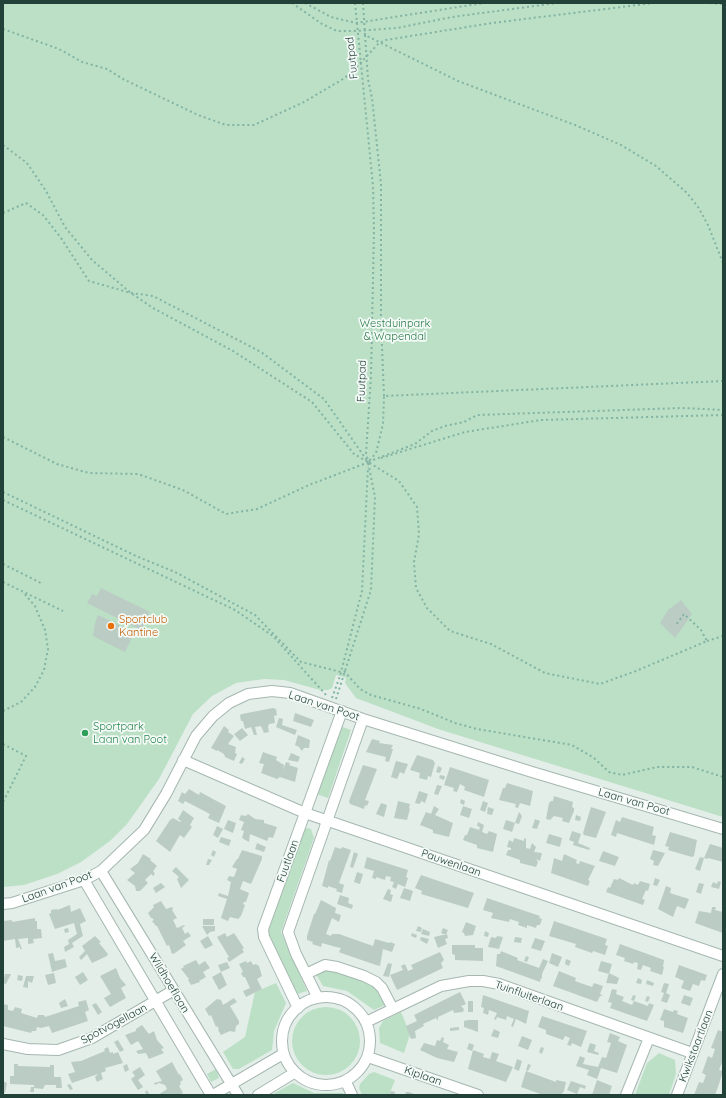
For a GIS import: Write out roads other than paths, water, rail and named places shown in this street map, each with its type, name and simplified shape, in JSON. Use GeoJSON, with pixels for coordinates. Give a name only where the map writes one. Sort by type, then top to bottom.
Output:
{"type":"FeatureCollection","features":[{"type":"Feature","properties":{"kind":"street","name":"Laan van Poot"},"geometry":{"type":"LineString","coordinates":[[3,904],[12,903],[84,880],[101,871],[144,830],[166,794],[196,736],[213,716],[229,703],[248,694],[272,691],[290,693],[363,719],[532,772],[723,829]]}},
{"type":"Feature","properties":{"kind":"street","name":"Fuutlaan"},"geometry":{"type":"LineString","coordinates":[[298,1008],[264,937],[263,929],[305,813],[335,709]]}},
{"type":"Feature","properties":{"kind":"street","name":"Fuutlaan"},"geometry":{"type":"LineString","coordinates":[[318,998],[290,940],[288,932],[326,820],[363,719]]}},
{"type":"Feature","properties":{"kind":"street","name":"Pauwenlaan"},"geometry":{"type":"LineString","coordinates":[[183,760],[305,813],[723,956]]}},
{"type":"Feature","properties":{"kind":"street","name":"Wildhoeflaan"},"geometry":{"type":"LineString","coordinates":[[101,871],[238,1095]]}},
{"type":"Feature","properties":{"kind":"street","name":"Wildhoeflaan"},"geometry":{"type":"LineString","coordinates":[[84,880],[155,1002],[212,1095]]}},
{"type":"Feature","properties":{"kind":"street"},"geometry":{"type":"LineString","coordinates":[[306,974],[325,965],[336,966],[364,976],[376,982],[382,988],[393,1009]]}},
{"type":"Feature","properties":{"kind":"street","name":"Kwikstaartlaan"},"geometry":{"type":"LineString","coordinates":[[677,1095],[723,974]]}},
{"type":"Feature","properties":{"kind":"street","name":"Tuinfluiterlaan"},"geometry":{"type":"LineString","coordinates":[[366,1022],[441,986],[463,982],[483,982],[499,984],[692,1053]]}},
{"type":"Feature","properties":{"kind":"street","name":"Spotvogellaan"},"geometry":{"type":"LineString","coordinates":[[3,1044],[28,1049],[58,1050],[92,1038],[174,990]]}},
{"type":"Feature","properties":{"kind":"street"},"geometry":{"type":"LineString","coordinates":[[330,997],[342,1000],[359,1012],[366,1022],[370,1034],[368,1057],[364,1066],[346,1082],[317,1084],[294,1073],[283,1054],[283,1029],[289,1018],[298,1008],[318,998],[330,997]]}},
{"type":"Feature","properties":{"kind":"street"},"geometry":{"type":"LineString","coordinates":[[626,1095],[649,1038]]}},
{"type":"Feature","properties":{"kind":"street"},"geometry":{"type":"LineString","coordinates":[[212,1095],[283,1054]]}},
{"type":"Feature","properties":{"kind":"street","name":"Kiplaan"},"geometry":{"type":"LineString","coordinates":[[368,1057],[478,1095]]}},
{"type":"Feature","properties":{"kind":"street"},"geometry":{"type":"LineString","coordinates":[[258,1095],[294,1073]]}},
{"type":"Feature","properties":{"kind":"street"},"geometry":{"type":"LineString","coordinates":[[346,1082],[352,1095]]}},
{"type":"Feature","properties":{"kind":"place","name":"Sportclub Kantine"},"geometry":{"type":"Point","coordinates":[111,626]}},
{"type":"Feature","properties":{"kind":"place","name":"Sportpark Laan van Poot"},"geometry":{"type":"Point","coordinates":[85,733]}},
{"type":"Feature","properties":{"kind":"park label","name":"Westduinpark & Wapendal"},"geometry":{"type":"Point","coordinates":[395,330]}}]}
